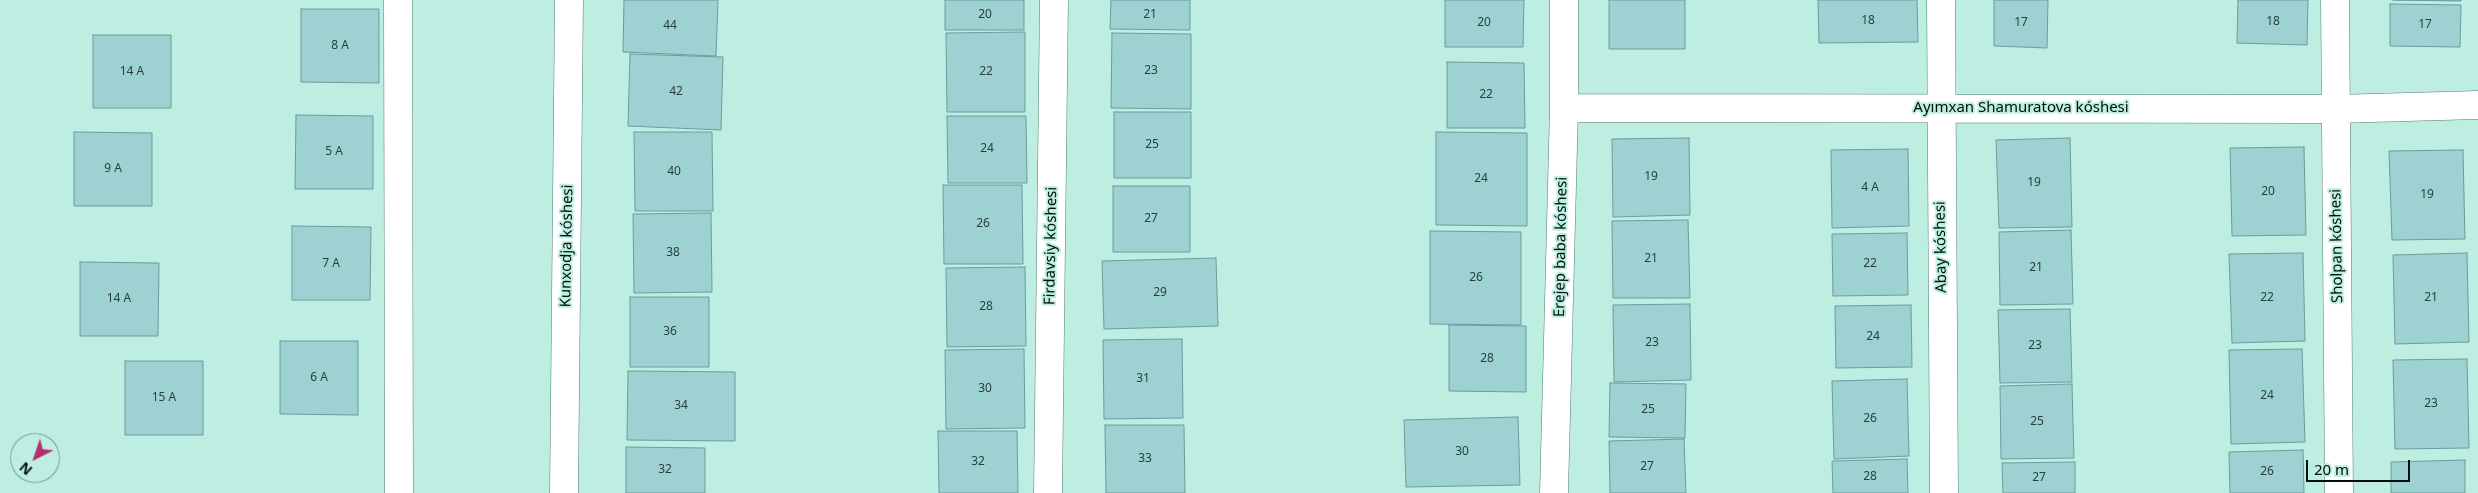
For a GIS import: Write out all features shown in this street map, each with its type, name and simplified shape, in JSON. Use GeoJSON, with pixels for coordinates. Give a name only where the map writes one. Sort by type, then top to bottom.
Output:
{"type":"FeatureCollection","features":[{"type":"Feature","properties":{"kind":"street"},"geometry":{"type":"LineString","coordinates":[[398,0],[399,493]]}},
{"type":"Feature","properties":{"kind":"street","name":"Kunxodja kóshesi"},"geometry":{"type":"LineString","coordinates":[[564,493],[569,0]]}},
{"type":"Feature","properties":{"kind":"street","name":"Firdavsiy kóshesi"},"geometry":{"type":"LineString","coordinates":[[1048,493],[1054,0]]}},
{"type":"Feature","properties":{"kind":"street","name":"Erejep baba kóshesi"},"geometry":{"type":"LineString","coordinates":[[1554,493],[1564,108],[1564,0]]}},
{"type":"Feature","properties":{"kind":"street","name":"Abay kóshesi"},"geometry":{"type":"LineString","coordinates":[[1941,0],[1940,108],[1944,493]]}},
{"type":"Feature","properties":{"kind":"street","name":"Sholpan kóshesi"},"geometry":{"type":"LineString","coordinates":[[2335,0],[2340,493]]}},
{"type":"Feature","properties":{"kind":"street","name":"Ayımxan Shamuratova kóshesi"},"geometry":{"type":"LineString","coordinates":[[1564,108],[2336,109],[2478,105]]}},
{"type":"Feature","properties":{"kind":"building"},"geometry":{"type":"Polygon","coordinates":[[[624,0],[718,0],[716,56],[623,52],[624,0]]]}},
{"type":"Feature","properties":{"kind":"building"},"geometry":{"type":"Polygon","coordinates":[[[945,0],[1024,0],[1024,30],[945,30],[945,0]]]}},
{"type":"Feature","properties":{"kind":"building"},"geometry":{"type":"Polygon","coordinates":[[[1111,0],[1190,0],[1190,30],[1110,29],[1111,0]]]}},
{"type":"Feature","properties":{"kind":"building"},"geometry":{"type":"Polygon","coordinates":[[[1445,0],[1524,0],[1523,47],[1445,47],[1445,0]]]}},
{"type":"Feature","properties":{"kind":"building"},"geometry":{"type":"Polygon","coordinates":[[[1609,0],[1685,0],[1685,49],[1609,49],[1609,0]]]}},
{"type":"Feature","properties":{"kind":"building"},"geometry":{"type":"Polygon","coordinates":[[[1818,0],[1917,0],[1918,42],[1819,43],[1818,0]]]}},
{"type":"Feature","properties":{"kind":"building"},"geometry":{"type":"Polygon","coordinates":[[[1994,0],[2048,0],[2047,48],[1994,46],[1994,0]]]}},
{"type":"Feature","properties":{"kind":"building"},"geometry":{"type":"Polygon","coordinates":[[[2238,0],[2308,0],[2307,45],[2237,43],[2238,0]]]}},
{"type":"Feature","properties":{"kind":"building"},"geometry":{"type":"Polygon","coordinates":[[[2393,0],[2461,0],[2461,1],[2393,0]]]}},
{"type":"Feature","properties":{"kind":"building"},"geometry":{"type":"Polygon","coordinates":[[[2390,4],[2461,5],[2460,47],[2390,46],[2390,4]]]}},
{"type":"Feature","properties":{"kind":"building"},"geometry":{"type":"Polygon","coordinates":[[[301,9],[379,9],[379,83],[301,82],[301,9]]]}},
{"type":"Feature","properties":{"kind":"building"},"geometry":{"type":"Polygon","coordinates":[[[1025,32],[1025,112],[947,112],[946,33],[1025,32]]]}},
{"type":"Feature","properties":{"kind":"building"},"geometry":{"type":"Polygon","coordinates":[[[1112,33],[1191,34],[1191,109],[1111,108],[1112,33]]]}},
{"type":"Feature","properties":{"kind":"building"},"geometry":{"type":"Polygon","coordinates":[[[93,35],[171,35],[171,108],[93,108],[93,35]]]}},
{"type":"Feature","properties":{"kind":"building"},"geometry":{"type":"Polygon","coordinates":[[[630,54],[723,57],[721,130],[628,126],[630,54]]]}},
{"type":"Feature","properties":{"kind":"building"},"geometry":{"type":"Polygon","coordinates":[[[1447,62],[1524,63],[1525,128],[1447,128],[1447,62]]]}},
{"type":"Feature","properties":{"kind":"building"},"geometry":{"type":"Polygon","coordinates":[[[1114,112],[1191,112],[1191,178],[1114,178],[1114,112]]]}},
{"type":"Feature","properties":{"kind":"building"},"geometry":{"type":"Polygon","coordinates":[[[296,115],[373,116],[373,189],[295,189],[296,115]]]}},
{"type":"Feature","properties":{"kind":"building"},"geometry":{"type":"Polygon","coordinates":[[[947,116],[1026,116],[1027,183],[948,183],[947,116]]]}},
{"type":"Feature","properties":{"kind":"building"},"geometry":{"type":"Polygon","coordinates":[[[74,132],[152,133],[152,206],[74,206],[74,132]]]}},
{"type":"Feature","properties":{"kind":"building"},"geometry":{"type":"Polygon","coordinates":[[[634,132],[712,132],[713,211],[635,211],[634,132]]]}},
{"type":"Feature","properties":{"kind":"building"},"geometry":{"type":"Polygon","coordinates":[[[1436,132],[1527,133],[1527,226],[1436,225],[1436,132]]]}},
{"type":"Feature","properties":{"kind":"building"},"geometry":{"type":"Polygon","coordinates":[[[1689,138],[1690,215],[1613,217],[1612,139],[1689,138]]]}},
{"type":"Feature","properties":{"kind":"building"},"geometry":{"type":"Polygon","coordinates":[[[2070,138],[2072,227],[1999,228],[1996,140],[2070,138]]]}},
{"type":"Feature","properties":{"kind":"building"},"geometry":{"type":"Polygon","coordinates":[[[2304,147],[2306,235],[2232,236],[2230,148],[2304,147]]]}},
{"type":"Feature","properties":{"kind":"building"},"geometry":{"type":"Polygon","coordinates":[[[1908,149],[1909,226],[1832,228],[1831,150],[1908,149]]]}},
{"type":"Feature","properties":{"kind":"building"},"geometry":{"type":"Polygon","coordinates":[[[2463,150],[2465,239],[2392,240],[2389,151],[2463,150]]]}},
{"type":"Feature","properties":{"kind":"building"},"geometry":{"type":"Polygon","coordinates":[[[943,185],[1022,185],[1023,264],[944,264],[943,185]]]}},
{"type":"Feature","properties":{"kind":"building"},"geometry":{"type":"Polygon","coordinates":[[[1113,186],[1190,186],[1190,252],[1113,252],[1113,186]]]}},
{"type":"Feature","properties":{"kind":"building"},"geometry":{"type":"Polygon","coordinates":[[[711,213],[712,292],[634,293],[633,214],[711,213]]]}},
{"type":"Feature","properties":{"kind":"building"},"geometry":{"type":"Polygon","coordinates":[[[1688,220],[1690,298],[1613,298],[1612,221],[1688,220]]]}},
{"type":"Feature","properties":{"kind":"building"},"geometry":{"type":"Polygon","coordinates":[[[292,226],[371,227],[370,300],[292,300],[292,226]]]}},
{"type":"Feature","properties":{"kind":"building"},"geometry":{"type":"Polygon","coordinates":[[[2071,230],[2073,304],[2000,305],[1999,232],[2071,230]]]}},
{"type":"Feature","properties":{"kind":"building"},"geometry":{"type":"Polygon","coordinates":[[[1430,231],[1521,232],[1521,325],[1430,324],[1430,231]]]}},
{"type":"Feature","properties":{"kind":"building"},"geometry":{"type":"Polygon","coordinates":[[[1907,233],[1908,295],[1833,296],[1832,234],[1907,233]]]}},
{"type":"Feature","properties":{"kind":"building"},"geometry":{"type":"Polygon","coordinates":[[[2303,253],[2305,341],[2232,343],[2229,254],[2303,253]]]}},
{"type":"Feature","properties":{"kind":"building"},"geometry":{"type":"Polygon","coordinates":[[[2467,253],[2469,342],[2395,344],[2393,255],[2467,253]]]}},
{"type":"Feature","properties":{"kind":"building"},"geometry":{"type":"Polygon","coordinates":[[[1216,258],[1218,326],[1104,329],[1102,261],[1216,258]]]}},
{"type":"Feature","properties":{"kind":"building"},"geometry":{"type":"Polygon","coordinates":[[[80,262],[159,263],[158,336],[80,336],[80,262]]]}},
{"type":"Feature","properties":{"kind":"building"},"geometry":{"type":"Polygon","coordinates":[[[1025,267],[1026,346],[947,347],[946,268],[1025,267]]]}},
{"type":"Feature","properties":{"kind":"building"},"geometry":{"type":"Polygon","coordinates":[[[630,297],[709,297],[709,367],[630,367],[630,297]]]}},
{"type":"Feature","properties":{"kind":"building"},"geometry":{"type":"Polygon","coordinates":[[[1690,304],[1691,380],[1614,382],[1613,305],[1690,304]]]}},
{"type":"Feature","properties":{"kind":"building"},"geometry":{"type":"Polygon","coordinates":[[[1911,305],[1912,367],[1836,368],[1835,306],[1911,305]]]}},
{"type":"Feature","properties":{"kind":"building"},"geometry":{"type":"Polygon","coordinates":[[[2070,309],[2072,382],[2000,383],[1998,310],[2070,309]]]}},
{"type":"Feature","properties":{"kind":"building"},"geometry":{"type":"Polygon","coordinates":[[[1449,325],[1526,326],[1526,392],[1449,391],[1449,325]]]}},
{"type":"Feature","properties":{"kind":"building"},"geometry":{"type":"Polygon","coordinates":[[[1182,339],[1183,418],[1104,419],[1103,340],[1182,339]]]}},
{"type":"Feature","properties":{"kind":"building"},"geometry":{"type":"Polygon","coordinates":[[[280,341],[358,341],[358,415],[280,414],[280,341]]]}},
{"type":"Feature","properties":{"kind":"building"},"geometry":{"type":"Polygon","coordinates":[[[1024,349],[1025,428],[946,429],[945,350],[1024,349]]]}},
{"type":"Feature","properties":{"kind":"building"},"geometry":{"type":"Polygon","coordinates":[[[2302,349],[2305,442],[2231,444],[2229,350],[2302,349]]]}},
{"type":"Feature","properties":{"kind":"building"},"geometry":{"type":"Polygon","coordinates":[[[2467,359],[2469,448],[2395,449],[2393,360],[2467,359]]]}},
{"type":"Feature","properties":{"kind":"building"},"geometry":{"type":"Polygon","coordinates":[[[125,361],[203,361],[203,435],[125,435],[125,361]]]}},
{"type":"Feature","properties":{"kind":"building"},"geometry":{"type":"Polygon","coordinates":[[[628,371],[735,372],[735,441],[627,440],[628,371]]]}},
{"type":"Feature","properties":{"kind":"building"},"geometry":{"type":"Polygon","coordinates":[[[1907,379],[1909,456],[1834,459],[1832,381],[1907,379]]]}},
{"type":"Feature","properties":{"kind":"building"},"geometry":{"type":"Polygon","coordinates":[[[1610,383],[1686,384],[1685,438],[1609,437],[1610,383]]]}},
{"type":"Feature","properties":{"kind":"building"},"geometry":{"type":"Polygon","coordinates":[[[2072,384],[2074,458],[2001,459],[2000,386],[2072,384]]]}},
{"type":"Feature","properties":{"kind":"building"},"geometry":{"type":"Polygon","coordinates":[[[1518,417],[1520,485],[1406,487],[1404,420],[1518,417]]]}},
{"type":"Feature","properties":{"kind":"building"},"geometry":{"type":"Polygon","coordinates":[[[1105,425],[1184,425],[1185,493],[1106,493],[1105,425]]]}},
{"type":"Feature","properties":{"kind":"building"},"geometry":{"type":"Polygon","coordinates":[[[938,431],[1017,431],[1018,493],[939,493],[938,431]]]}},
{"type":"Feature","properties":{"kind":"building"},"geometry":{"type":"Polygon","coordinates":[[[1684,439],[1686,493],[1610,493],[1609,441],[1684,439]]]}},
{"type":"Feature","properties":{"kind":"building"},"geometry":{"type":"Polygon","coordinates":[[[626,447],[705,448],[705,493],[626,493],[626,447]]]}},
{"type":"Feature","properties":{"kind":"building"},"geometry":{"type":"Polygon","coordinates":[[[2303,450],[2304,493],[2230,493],[2229,452],[2303,450]]]}},
{"type":"Feature","properties":{"kind":"building"},"geometry":{"type":"Polygon","coordinates":[[[1907,459],[1908,493],[1833,493],[1832,461],[1907,459]]]}},
{"type":"Feature","properties":{"kind":"building"},"geometry":{"type":"Polygon","coordinates":[[[2465,460],[2465,493],[2391,493],[2391,462],[2465,460]]]}},
{"type":"Feature","properties":{"kind":"building"},"geometry":{"type":"Polygon","coordinates":[[[2075,462],[2075,493],[2003,493],[2002,463],[2075,462]]]}}]}
